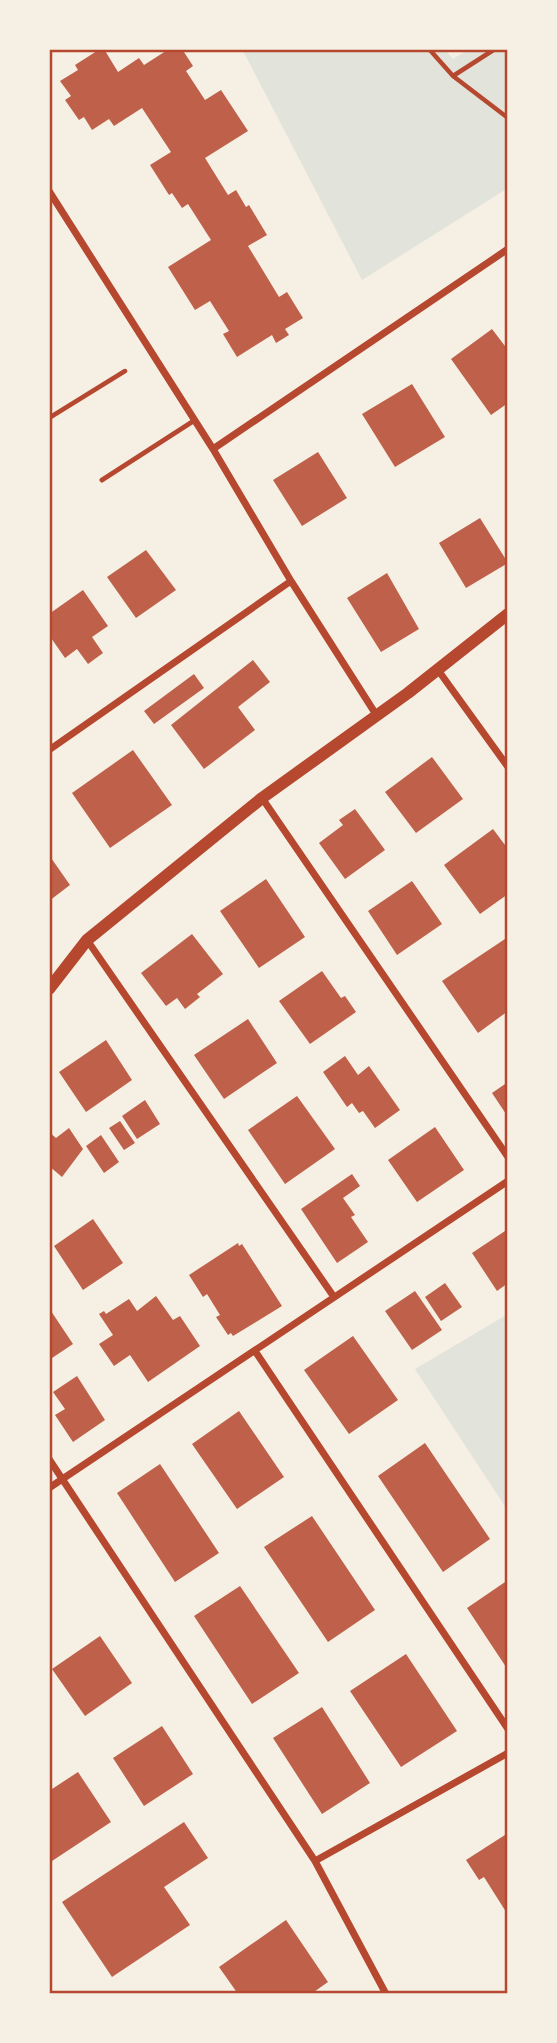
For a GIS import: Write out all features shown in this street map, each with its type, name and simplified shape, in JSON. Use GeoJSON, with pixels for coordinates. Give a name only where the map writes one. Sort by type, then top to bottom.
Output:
{"type":"FeatureCollection","features":[{"type":"Feature","properties":{"kind":"street"},"geometry":{"type":"LineString","coordinates":[[49,191],[195,420],[291,581],[377,716]]}},
{"type":"Feature","properties":{"kind":"street"},"geometry":{"type":"LineString","coordinates":[[213,449],[508,249]]}},
{"type":"Feature","properties":{"kind":"street"},"geometry":{"type":"LineString","coordinates":[[49,750],[291,581]]}},
{"type":"Feature","properties":{"kind":"street"},"geometry":{"type":"LineString","coordinates":[[49,989],[87,940],[262,798],[439,670],[508,614]]}},
{"type":"Feature","properties":{"kind":"street"},"geometry":{"type":"LineString","coordinates":[[439,670],[508,767]]}},
{"type":"Feature","properties":{"kind":"street"},"geometry":{"type":"LineString","coordinates":[[262,798],[508,1157]]}},
{"type":"Feature","properties":{"kind":"street"},"geometry":{"type":"LineString","coordinates":[[87,940],[334,1297]]}},
{"type":"Feature","properties":{"kind":"street"},"geometry":{"type":"LineString","coordinates":[[49,1488],[508,1181]]}},
{"type":"Feature","properties":{"kind":"street"},"geometry":{"type":"LineString","coordinates":[[255,1351],[508,1729]]}},
{"type":"Feature","properties":{"kind":"street"},"geometry":{"type":"LineString","coordinates":[[49,1459],[315,1861],[386,1994]]}},
{"type":"Feature","properties":{"kind":"street"},"geometry":{"type":"LineString","coordinates":[[315,1861],[508,1753]]}},
{"type":"Feature","properties":{"kind":"lane"},"geometry":{"type":"LineString","coordinates":[[102,480],[195,420]]}},
{"type":"Feature","properties":{"kind":"path"},"geometry":{"type":"LineString","coordinates":[[429,49],[453,76],[508,118]]}},
{"type":"Feature","properties":{"kind":"path"},"geometry":{"type":"LineString","coordinates":[[453,76],[495,49]]}},
{"type":"Feature","properties":{"kind":"path"},"geometry":{"type":"LineString","coordinates":[[49,418],[124,371]]}},
{"type":"Feature","properties":{"kind":"shaded area"},"geometry":{"type":"Polygon","coordinates":[[[242,49],[444,49],[453,59],[469,49],[508,49],[508,188],[362,280],[242,49]]]}},
{"type":"Feature","properties":{"kind":"shaded area"},"geometry":{"type":"Polygon","coordinates":[[[508,1314],[508,1511],[415,1369],[508,1314]]]}},
{"type":"Feature","properties":{"kind":"building"},"geometry":{"type":"Polygon","coordinates":[[[104,49],[118,72],[139,58],[144,65],[169,49],[182,49],[193,66],[186,71],[205,100],[221,90],[248,131],[205,158],[228,195],[236,190],[246,207],[249,205],[267,235],[248,246],[279,297],[287,292],[303,318],[285,329],[289,335],[276,343],[272,335],[237,357],[223,334],[229,331],[210,301],[195,310],[168,267],[211,240],[188,204],[182,208],[172,193],[169,195],[150,165],[171,152],[142,108],[114,126],[109,119],[92,130],[84,117],[79,120],[65,100],[71,96],[60,81],[78,70],[75,65],[104,49]]]}},
{"type":"Feature","properties":{"kind":"building"},"geometry":{"type":"Polygon","coordinates":[[[492,329],[508,350],[508,403],[491,415],[451,359],[492,329]]]}},
{"type":"Feature","properties":{"kind":"building"},"geometry":{"type":"Polygon","coordinates":[[[412,384],[445,437],[395,467],[362,414],[412,384]]]}},
{"type":"Feature","properties":{"kind":"building"},"geometry":{"type":"Polygon","coordinates":[[[318,452],[347,498],[302,526],[273,480],[318,452]]]}},
{"type":"Feature","properties":{"kind":"building"},"geometry":{"type":"Polygon","coordinates":[[[480,518],[508,563],[466,588],[439,543],[480,518]]]}},
{"type":"Feature","properties":{"kind":"building"},"geometry":{"type":"Polygon","coordinates":[[[146,550],[176,590],[136,618],[107,577],[146,550]]]}},
{"type":"Feature","properties":{"kind":"building"},"geometry":{"type":"Polygon","coordinates":[[[387,573],[419,629],[381,652],[347,598],[387,573]]]}},
{"type":"Feature","properties":{"kind":"building"},"geometry":{"type":"Polygon","coordinates":[[[83,590],[108,626],[92,637],[103,653],[88,664],[77,649],[65,658],[49,635],[49,614],[83,590]]]}},
{"type":"Feature","properties":{"kind":"building"},"geometry":{"type":"Polygon","coordinates":[[[253,660],[270,682],[238,707],[255,730],[204,769],[171,725],[253,660]]]}},
{"type":"Feature","properties":{"kind":"building"},"geometry":{"type":"Polygon","coordinates":[[[194,674],[204,688],[154,724],[144,711],[194,674]]]}},
{"type":"Feature","properties":{"kind":"building"},"geometry":{"type":"Polygon","coordinates":[[[133,750],[172,805],[110,848],[72,793],[133,750]]]}},
{"type":"Feature","properties":{"kind":"building"},"geometry":{"type":"Polygon","coordinates":[[[432,757],[463,799],[416,833],[385,792],[432,757]]]}},
{"type":"Feature","properties":{"kind":"building"},"geometry":{"type":"Polygon","coordinates":[[[355,809],[385,850],[345,879],[319,843],[343,825],[339,820],[355,809]]]}},
{"type":"Feature","properties":{"kind":"building"},"geometry":{"type":"Polygon","coordinates":[[[493,829],[508,849],[508,894],[480,914],[444,865],[493,829]]]}},
{"type":"Feature","properties":{"kind":"building"},"geometry":{"type":"Polygon","coordinates":[[[49,855],[70,885],[49,901],[49,855]]]}},
{"type":"Feature","properties":{"kind":"building"},"geometry":{"type":"Polygon","coordinates":[[[266,879],[305,937],[259,968],[220,911],[266,879]]]}},
{"type":"Feature","properties":{"kind":"building"},"geometry":{"type":"Polygon","coordinates":[[[412,881],[442,924],[397,955],[368,911],[412,881]]]}},
{"type":"Feature","properties":{"kind":"building"},"geometry":{"type":"Polygon","coordinates":[[[192,934],[223,974],[197,994],[200,997],[185,1009],[177,998],[166,1006],[141,973],[192,934]]]}},
{"type":"Feature","properties":{"kind":"building"},"geometry":{"type":"Polygon","coordinates":[[[508,937],[508,1011],[478,1033],[442,981],[508,937]]]}},
{"type":"Feature","properties":{"kind":"building"},"geometry":{"type":"Polygon","coordinates":[[[322,971],[341,998],[345,996],[356,1012],[310,1044],[279,1001],[322,971]]]}},
{"type":"Feature","properties":{"kind":"building"},"geometry":{"type":"Polygon","coordinates":[[[248,1019],[277,1063],[224,1099],[194,1055],[248,1019]]]}},
{"type":"Feature","properties":{"kind":"building"},"geometry":{"type":"Polygon","coordinates":[[[106,1040],[132,1080],[86,1112],[59,1072],[106,1040]]]}},
{"type":"Feature","properties":{"kind":"building"},"geometry":{"type":"Polygon","coordinates":[[[345,1056],[358,1075],[369,1066],[400,1110],[375,1128],[363,1111],[359,1113],[352,1103],[347,1107],[323,1072],[345,1056]]]}},
{"type":"Feature","properties":{"kind":"building"},"geometry":{"type":"Polygon","coordinates":[[[508,1082],[508,1117],[492,1093],[508,1082]]]}},
{"type":"Feature","properties":{"kind":"building"},"geometry":{"type":"Polygon","coordinates":[[[297,1096],[335,1149],[285,1184],[248,1130],[297,1096]]]}},
{"type":"Feature","properties":{"kind":"building"},"geometry":{"type":"Polygon","coordinates":[[[145,1100],[160,1124],[137,1139],[122,1116],[145,1100]]]}},
{"type":"Feature","properties":{"kind":"building"},"geometry":{"type":"Polygon","coordinates":[[[120,1121],[135,1143],[124,1150],[109,1128],[120,1121]]]}},
{"type":"Feature","properties":{"kind":"building"},"geometry":{"type":"Polygon","coordinates":[[[435,1127],[464,1170],[417,1202],[388,1160],[435,1127]]]}},
{"type":"Feature","properties":{"kind":"building"},"geometry":{"type":"Polygon","coordinates":[[[69,1128],[83,1149],[62,1177],[49,1166],[49,1132],[56,1138],[69,1128]]]}},
{"type":"Feature","properties":{"kind":"building"},"geometry":{"type":"Polygon","coordinates":[[[101,1135],[119,1162],[104,1173],[86,1146],[101,1135]]]}},
{"type":"Feature","properties":{"kind":"building"},"geometry":{"type":"Polygon","coordinates":[[[352,1174],[360,1186],[343,1198],[355,1215],[351,1217],[368,1242],[337,1263],[301,1209],[352,1174]]]}},
{"type":"Feature","properties":{"kind":"building"},"geometry":{"type":"Polygon","coordinates":[[[93,1219],[123,1263],[83,1290],[54,1246],[93,1219]]]}},
{"type":"Feature","properties":{"kind":"building"},"geometry":{"type":"Polygon","coordinates":[[[508,1229],[508,1283],[497,1291],[472,1253],[508,1229]]]}},
{"type":"Feature","properties":{"kind":"building"},"geometry":{"type":"Polygon","coordinates":[[[238,1243],[239,1246],[242,1244],[282,1306],[233,1336],[231,1333],[228,1335],[216,1317],[220,1315],[207,1294],[203,1297],[189,1275],[238,1243]]]}},
{"type":"Feature","properties":{"kind":"building"},"geometry":{"type":"Polygon","coordinates":[[[445,1283],[462,1307],[441,1321],[425,1297],[445,1283]]]}},
{"type":"Feature","properties":{"kind":"building"},"geometry":{"type":"Polygon","coordinates":[[[415,1291],[442,1330],[412,1350],[385,1311],[415,1291]]]}},
{"type":"Feature","properties":{"kind":"building"},"geometry":{"type":"Polygon","coordinates":[[[156,1296],[173,1320],[180,1316],[200,1346],[148,1382],[130,1355],[114,1366],[99,1344],[113,1335],[99,1314],[104,1311],[106,1314],[129,1299],[137,1311],[156,1296]]]}},
{"type":"Feature","properties":{"kind":"building"},"geometry":{"type":"Polygon","coordinates":[[[49,1308],[73,1344],[49,1360],[49,1308]]]}},
{"type":"Feature","properties":{"kind":"building"},"geometry":{"type":"Polygon","coordinates":[[[353,1336],[398,1400],[349,1434],[304,1370],[353,1336]]]}},
{"type":"Feature","properties":{"kind":"building"},"geometry":{"type":"Polygon","coordinates":[[[77,1376],[105,1420],[73,1442],[55,1415],[65,1409],[53,1392],[77,1376]]]}},
{"type":"Feature","properties":{"kind":"building"},"geometry":{"type":"Polygon","coordinates":[[[239,1411],[284,1477],[237,1509],[192,1444],[239,1411]]]}},
{"type":"Feature","properties":{"kind":"building"},"geometry":{"type":"Polygon","coordinates":[[[425,1443],[490,1539],[443,1572],[378,1476],[425,1443]]]}},
{"type":"Feature","properties":{"kind":"building"},"geometry":{"type":"Polygon","coordinates":[[[160,1464],[219,1553],[175,1582],[117,1493],[160,1464]]]}},
{"type":"Feature","properties":{"kind":"building"},"geometry":{"type":"Polygon","coordinates":[[[312,1516],[375,1610],[328,1642],[264,1547],[312,1516]]]}},
{"type":"Feature","properties":{"kind":"building"},"geometry":{"type":"Polygon","coordinates":[[[508,1580],[508,1670],[467,1608],[508,1580]]]}},
{"type":"Feature","properties":{"kind":"building"},"geometry":{"type":"Polygon","coordinates":[[[240,1586],[299,1673],[252,1704],[194,1616],[240,1586]]]}},
{"type":"Feature","properties":{"kind":"building"},"geometry":{"type":"Polygon","coordinates":[[[100,1636],[132,1683],[85,1716],[52,1669],[100,1636]]]}},
{"type":"Feature","properties":{"kind":"building"},"geometry":{"type":"Polygon","coordinates":[[[406,1654],[457,1731],[401,1767],[350,1691],[406,1654]]]}},
{"type":"Feature","properties":{"kind":"building"},"geometry":{"type":"Polygon","coordinates":[[[322,1707],[370,1783],[322,1814],[273,1738],[322,1707]]]}},
{"type":"Feature","properties":{"kind":"building"},"geometry":{"type":"Polygon","coordinates":[[[162,1726],[193,1774],[144,1806],[113,1758],[162,1726]]]}},
{"type":"Feature","properties":{"kind":"building"},"geometry":{"type":"Polygon","coordinates":[[[78,1772],[111,1822],[49,1863],[49,1791],[78,1772]]]}},
{"type":"Feature","properties":{"kind":"building"},"geometry":{"type":"Polygon","coordinates":[[[184,1822],[208,1858],[164,1887],[190,1925],[112,1977],[62,1902],[184,1822]]]}},
{"type":"Feature","properties":{"kind":"building"},"geometry":{"type":"Polygon","coordinates":[[[508,1833],[508,1915],[484,1877],[479,1880],[466,1860],[508,1833]]]}},
{"type":"Feature","properties":{"kind":"building"},"geometry":{"type":"Polygon","coordinates":[[[286,1920],[328,1982],[311,1994],[238,1994],[219,1967],[286,1920]]]}}]}
